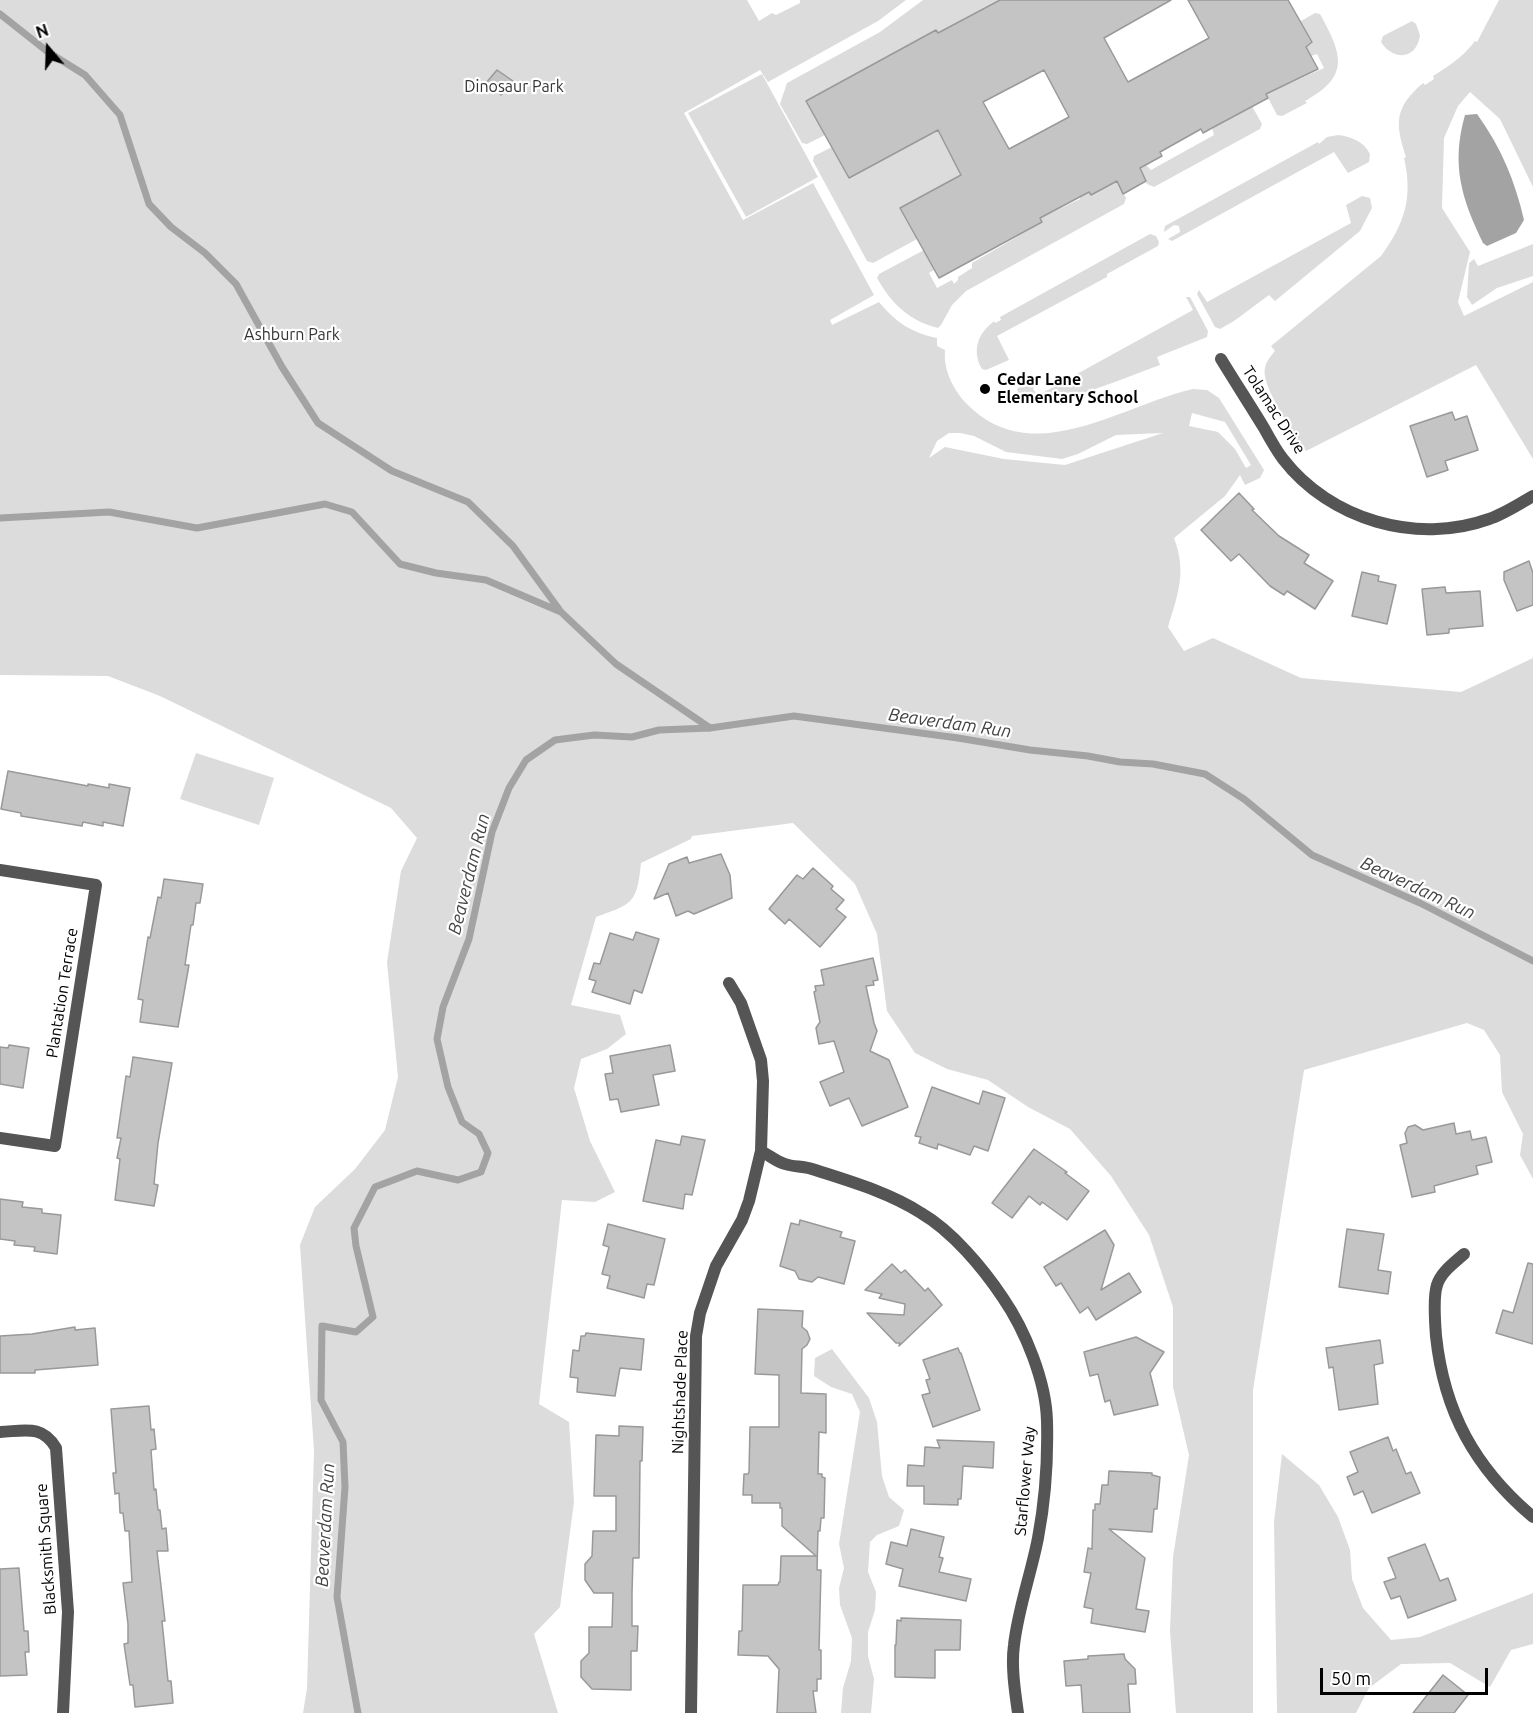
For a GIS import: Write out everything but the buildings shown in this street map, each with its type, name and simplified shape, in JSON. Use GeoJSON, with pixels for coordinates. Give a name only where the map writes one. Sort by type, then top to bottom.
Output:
{"type":"FeatureCollection","features":[{"type":"Feature","properties":{"kind":"street","name":"Tolamac Drive"},"geometry":{"type":"LineString","coordinates":[[1221,358],[1283,459],[1306,484],[1334,504],[1364,519],[1397,527],[1426,530],[1458,527],[1489,519],[1533,496]]}},
{"type":"Feature","properties":{"kind":"street","name":"Plantation Terrace"},"geometry":{"type":"LineString","coordinates":[[0,870],[96,885],[55,1146],[0,1138]]}},
{"type":"Feature","properties":{"kind":"street","name":"Nightshade Place"},"geometry":{"type":"LineString","coordinates":[[691,1713],[696,1336],[700,1313],[716,1266],[742,1220],[749,1201],[761,1150],[763,1081],[761,1060],[741,1003],[729,983]]}},
{"type":"Feature","properties":{"kind":"street","name":"Starflower Way"},"geometry":{"type":"LineString","coordinates":[[761,1150],[784,1164],[808,1168],[866,1187],[923,1214],[949,1234],[990,1279],[1023,1330],[1044,1396],[1047,1420],[1047,1461],[1038,1538],[1018,1616],[1013,1648],[1018,1713]]}},
{"type":"Feature","properties":{"kind":"street"},"geometry":{"type":"LineString","coordinates":[[1464,1254],[1447,1270],[1437,1285],[1435,1323],[1438,1359],[1450,1406],[1466,1440],[1486,1471],[1511,1498],[1533,1517]]}},
{"type":"Feature","properties":{"kind":"street","name":"Blacksmith Square"},"geometry":{"type":"LineString","coordinates":[[0,1432],[33,1430],[42,1432],[50,1437],[56,1448],[68,1612],[63,1713]]}},
{"type":"Feature","properties":{"kind":"green space"},"geometry":{"type":"Polygon","coordinates":[[[0,0],[747,0],[759,21],[772,13],[776,15],[800,3],[800,0],[906,0],[878,21],[768,82],[760,70],[684,113],[743,220],[813,183],[874,295],[830,320],[832,325],[879,302],[905,326],[937,338],[937,346],[945,350],[946,366],[951,382],[970,407],[995,425],[1022,433],[1050,433],[1079,427],[1193,389],[1207,390],[1219,398],[1264,470],[1260,478],[1245,485],[1240,475],[1225,496],[1174,538],[1180,562],[1180,583],[1168,627],[1184,651],[1213,638],[1301,678],[1461,692],[1533,658],[1533,1179],[1520,1155],[1523,1134],[1502,1092],[1500,1055],[1484,1030],[1467,1023],[1304,1070],[1253,1390],[1253,1713],[1176,1713],[1170,1631],[1173,1557],[1189,1455],[1173,1387],[1173,1307],[1149,1235],[1111,1176],[1070,1129],[1028,1107],[988,1080],[947,1069],[915,1053],[887,1011],[877,934],[855,884],[793,823],[692,836],[691,839],[641,863],[635,894],[631,900],[618,909],[596,917],[571,1005],[620,1015],[626,1034],[607,1049],[581,1059],[574,1088],[590,1141],[615,1192],[595,1202],[562,1200],[539,1404],[569,1422],[574,1502],[560,1607],[534,1634],[558,1713],[303,1713],[307,1688],[314,1451],[300,1245],[315,1207],[355,1169],[385,1130],[398,1077],[387,962],[401,871],[417,838],[391,808],[160,696],[108,676],[0,675],[0,0]],[[1192,413],[1189,426],[1218,432],[1235,449],[1246,468],[1251,465],[1225,422],[1192,413]],[[949,433],[937,441],[929,458],[945,447],[1004,459],[1065,465],[1163,433],[1116,435],[1078,454],[1062,459],[1006,452],[974,436],[949,433]]]}},
{"type":"Feature","properties":{"kind":"green space"},"geometry":{"type":"Polygon","coordinates":[[[923,0],[1000,0],[938,33],[936,30],[807,101],[825,135],[807,144],[802,143],[780,104],[787,83],[880,32],[923,0]]]}},
{"type":"Feature","properties":{"kind":"green space"},"geometry":{"type":"Polygon","coordinates":[[[1499,0],[1533,0],[1533,187],[1500,119],[1470,92],[1458,106],[1444,138],[1442,208],[1470,252],[1458,302],[1464,316],[1533,282],[1533,459],[1476,365],[1306,451],[1282,415],[1267,384],[1265,366],[1275,351],[1271,346],[1381,256],[1389,244],[1401,221],[1407,198],[1407,172],[1404,158],[1406,157],[1399,125],[1402,108],[1413,92],[1423,83],[1425,85],[1434,79],[1433,76],[1461,56],[1475,41],[1477,42],[1499,0]]]}},
{"type":"Feature","properties":{"kind":"green space"},"geometry":{"type":"Polygon","coordinates":[[[1315,13],[1320,14],[1333,41],[1338,63],[1336,73],[1320,92],[1305,101],[1307,103],[1282,116],[1277,115],[1266,94],[1324,68],[1317,54],[1311,56],[1306,47],[1312,42],[1301,21],[1315,13]]]}},
{"type":"Feature","properties":{"kind":"green space"},"geometry":{"type":"Polygon","coordinates":[[[1412,21],[1416,24],[1420,35],[1414,49],[1410,53],[1398,55],[1386,48],[1381,42],[1383,36],[1412,21]]]}},
{"type":"Feature","properties":{"kind":"green space"},"geometry":{"type":"Polygon","coordinates":[[[762,74],[818,177],[746,217],[688,113],[762,74]]]}},
{"type":"Feature","properties":{"kind":"green space"},"geometry":{"type":"Polygon","coordinates":[[[1252,106],[1262,124],[1260,129],[1154,187],[1147,184],[1140,168],[1146,165],[1151,170],[1214,135],[1212,128],[1252,106]]]}},
{"type":"Feature","properties":{"kind":"green space"},"geometry":{"type":"Polygon","coordinates":[[[938,130],[961,175],[900,208],[917,239],[873,263],[867,261],[813,161],[814,156],[832,147],[849,178],[938,130]]]}},
{"type":"Feature","properties":{"kind":"green space"},"geometry":{"type":"Polygon","coordinates":[[[1338,135],[1352,138],[1364,146],[1370,154],[1369,162],[1348,173],[1334,152],[1172,241],[1168,239],[1180,232],[1179,226],[1174,225],[1164,232],[1165,226],[1318,142],[1319,144],[1327,137],[1338,135]]]}},
{"type":"Feature","properties":{"kind":"green space"},"geometry":{"type":"Polygon","coordinates":[[[1117,181],[1126,198],[1124,204],[966,291],[952,305],[938,328],[918,321],[902,310],[877,278],[879,274],[924,250],[934,270],[929,273],[937,288],[952,280],[954,284],[958,277],[972,268],[972,263],[1042,222],[1040,218],[1080,199],[1089,192],[1091,195],[1117,181]]]}},
{"type":"Feature","properties":{"kind":"green space"},"geometry":{"type":"Polygon","coordinates":[[[1362,196],[1370,198],[1372,208],[1360,231],[1275,301],[1269,295],[1234,321],[1220,329],[1215,327],[1197,294],[1199,290],[1207,302],[1351,223],[1346,205],[1362,196]]]}},
{"type":"Feature","properties":{"kind":"green space"},"geometry":{"type":"Polygon","coordinates":[[[1150,234],[1156,236],[1158,246],[1107,274],[1107,277],[997,336],[1009,360],[986,370],[982,369],[977,356],[978,344],[983,333],[994,321],[995,323],[1001,320],[1000,317],[1150,234]]]}},
{"type":"Feature","properties":{"kind":"green space"},"geometry":{"type":"Polygon","coordinates":[[[1533,244],[1533,276],[1497,288],[1472,305],[1467,297],[1469,263],[1474,259],[1478,266],[1533,244]]]}},
{"type":"Feature","properties":{"kind":"green space"},"geometry":{"type":"Polygon","coordinates":[[[1186,297],[1190,297],[1208,331],[1207,337],[1157,357],[1160,365],[1089,391],[1050,400],[1033,401],[1020,398],[1017,389],[1023,383],[1032,381],[1037,396],[1193,310],[1186,297]]]}},
{"type":"Feature","properties":{"kind":"green space"},"geometry":{"type":"Polygon","coordinates":[[[196,753],[274,778],[259,825],[180,799],[196,753]]]}},
{"type":"Feature","properties":{"kind":"green space"},"geometry":{"type":"Polygon","coordinates":[[[832,1349],[869,1398],[877,1422],[882,1476],[889,1497],[904,1510],[899,1526],[877,1535],[870,1542],[868,1572],[876,1592],[875,1610],[868,1632],[868,1656],[874,1679],[871,1713],[841,1713],[843,1688],[851,1661],[852,1638],[840,1605],[839,1588],[844,1568],[839,1544],[860,1412],[852,1394],[831,1387],[814,1376],[815,1358],[832,1349]]]}},
{"type":"Feature","properties":{"kind":"green space"},"geometry":{"type":"Polygon","coordinates":[[[1282,1454],[1319,1485],[1338,1517],[1350,1550],[1352,1579],[1363,1608],[1391,1640],[1420,1637],[1533,1593],[1533,1644],[1511,1650],[1490,1687],[1450,1663],[1401,1664],[1369,1688],[1356,1713],[1277,1713],[1274,1522],[1282,1454]]]}},
{"type":"Feature","properties":{"kind":"shaded area"},"geometry":{"type":"Polygon","coordinates":[[[1477,114],[1506,165],[1524,220],[1516,233],[1487,246],[1483,243],[1469,211],[1460,180],[1459,149],[1465,115],[1477,114]]]}},
{"type":"Feature","properties":{"kind":"waterway"},"geometry":{"type":"LineString","coordinates":[[0,14],[48,52],[85,75],[120,115],[149,204],[171,227],[205,253],[236,284],[282,367],[318,423],[392,471],[468,502],[513,546],[561,612]]}},
{"type":"Feature","properties":{"kind":"waterway"},"geometry":{"type":"LineString","coordinates":[[0,518],[109,512],[197,528],[325,504],[352,512],[400,564],[436,573],[486,580],[561,612],[616,664],[710,728]]}},
{"type":"Feature","properties":{"kind":"waterway","name":"Beaverdam Run"},"geometry":{"type":"LineString","coordinates":[[358,1713],[337,1597],[345,1487],[343,1442],[321,1400],[322,1326],[356,1332],[373,1317],[356,1246],[354,1228],[375,1187],[417,1171],[458,1180],[481,1172],[488,1153],[479,1134],[462,1122],[448,1087],[437,1039],[443,1007],[469,939],[492,832],[509,788],[526,760],[555,740],[594,735],[632,737],[659,730],[710,728],[794,716],[1030,750],[1153,764],[1205,774],[1244,799],[1312,855],[1420,903],[1533,961]]}},
{"type":"Feature","properties":{"kind":"place","name":"Cedar Lane Elementary School"},"geometry":{"type":"Point","coordinates":[985,389]}},
{"type":"Feature","properties":{"kind":"park label","name":"Dinosaur Park"},"geometry":{"type":"Point","coordinates":[514,87]}},
{"type":"Feature","properties":{"kind":"park label","name":"Ashburn Park"},"geometry":{"type":"Point","coordinates":[292,335]}}]}
